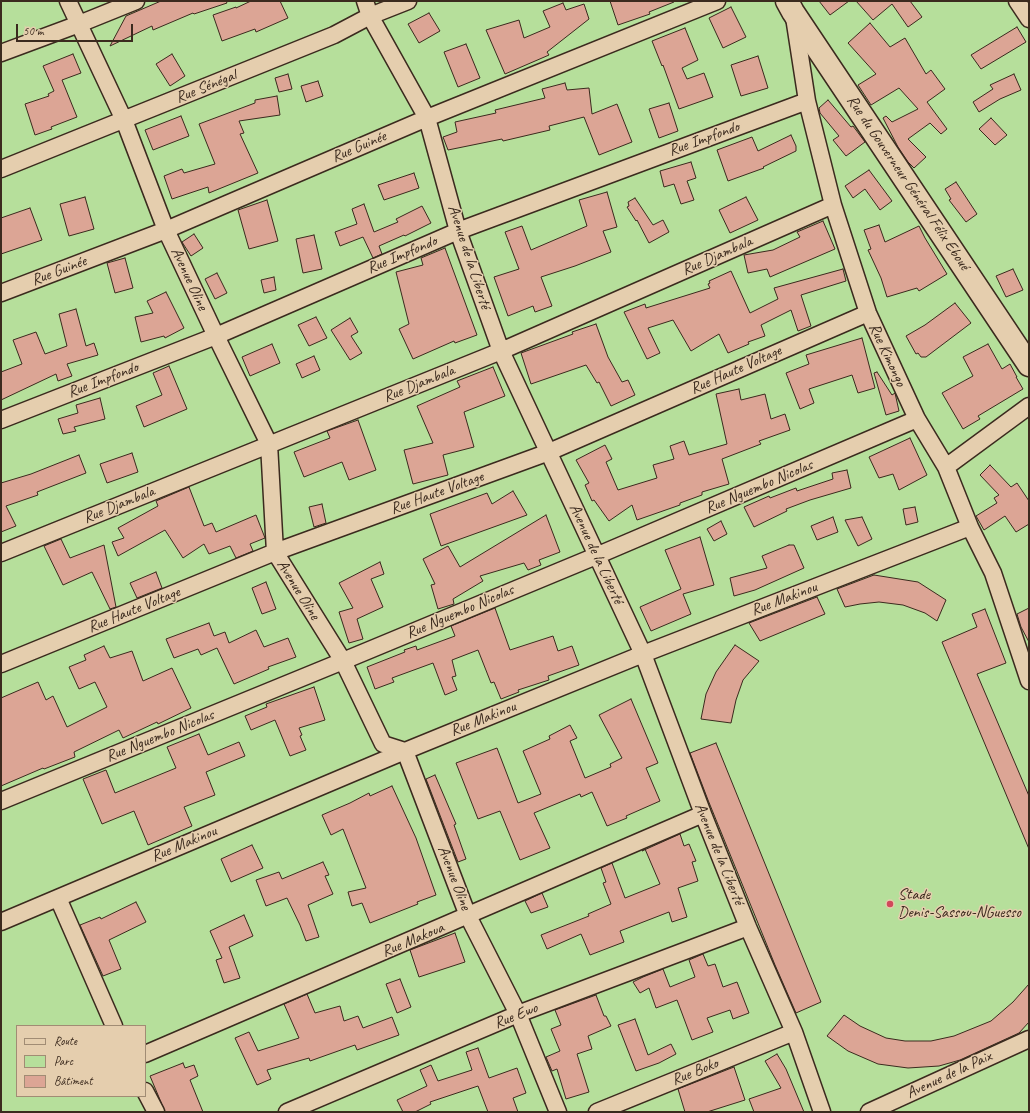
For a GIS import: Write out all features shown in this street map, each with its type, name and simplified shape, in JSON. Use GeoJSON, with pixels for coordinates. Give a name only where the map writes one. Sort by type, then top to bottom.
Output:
{"type":"FeatureCollection","features":[{"type":"Feature","properties":{"kind":"main road","name":"Rue du Gouverneur Général Félix Eboué"},"geometry":{"type":"LineString","coordinates":[[790,6],[1029,365]]}},
{"type":"Feature","properties":{"kind":"street","name":"Avenue Oline"},"geometry":{"type":"LineString","coordinates":[[68,1],[124,120],[166,230],[216,336],[270,444],[275,552],[343,661],[383,744],[405,751],[468,916],[518,1014],[558,1112]]}},
{"type":"Feature","properties":{"kind":"street"},"geometry":{"type":"LineString","coordinates":[[1,53],[136,1]]}},
{"type":"Feature","properties":{"kind":"street","name":"Avenue de la Liberté"},"geometry":{"type":"LineString","coordinates":[[365,1],[370,16],[427,118],[458,231],[501,351],[643,654],[703,814],[748,927],[794,1032],[822,1112]]}},
{"type":"Feature","properties":{"kind":"street","name":"Rue Sénégal"},"geometry":{"type":"LineString","coordinates":[[1,169],[334,35],[370,16],[408,1]]}},
{"type":"Feature","properties":{"kind":"street","name":"Rue Guinée"},"geometry":{"type":"LineString","coordinates":[[1,293],[166,230],[427,118],[717,1]]}},
{"type":"Feature","properties":{"kind":"street"},"geometry":{"type":"LineString","coordinates":[[1017,1],[1029,19]]}},
{"type":"Feature","properties":{"kind":"street","name":"Rue Kimongo"},"geometry":{"type":"LineString","coordinates":[[790,6],[807,101],[833,205],[868,312],[917,419],[946,467],[970,527],[992,573],[1029,681]]}},
{"type":"Feature","properties":{"kind":"street","name":"Rue Impfondo"},"geometry":{"type":"LineString","coordinates":[[1,420],[216,336],[458,231],[807,101]]}},
{"type":"Feature","properties":{"kind":"street","name":"Rue Djambala"},"geometry":{"type":"LineString","coordinates":[[1,553],[501,351],[833,205]]}},
{"type":"Feature","properties":{"kind":"street","name":"Rue Haute Voltage"},"geometry":{"type":"LineString","coordinates":[[1,664],[275,552],[549,452],[868,312]]}},
{"type":"Feature","properties":{"kind":"street"},"geometry":{"type":"LineString","coordinates":[[946,467],[1029,406]]}},
{"type":"Feature","properties":{"kind":"street","name":"Rue Nguembo Nicolas"},"geometry":{"type":"LineString","coordinates":[[1,801],[596,556],[917,419]]}},
{"type":"Feature","properties":{"kind":"street","name":"Rue Makinou"},"geometry":{"type":"LineString","coordinates":[[1,922],[405,751],[643,654],[970,527]]}},
{"type":"Feature","properties":{"kind":"street","name":"Rue Makoua"},"geometry":{"type":"LineString","coordinates":[[146,1054],[703,814]]}},
{"type":"Feature","properties":{"kind":"street"},"geometry":{"type":"LineString","coordinates":[[58,898],[114,1025]]}},
{"type":"Feature","properties":{"kind":"street","name":"Rue Ewo"},"geometry":{"type":"LineString","coordinates":[[287,1112],[518,1014],[748,927]]}},
{"type":"Feature","properties":{"kind":"street","name":"Rue Boko"},"geometry":{"type":"LineString","coordinates":[[597,1112],[794,1032]]}},
{"type":"Feature","properties":{"kind":"street","name":"Avenue de la Paix"},"geometry":{"type":"LineString","coordinates":[[869,1112],[1029,1039]]}},
{"type":"Feature","properties":{"kind":"street"},"geometry":{"type":"LineString","coordinates":[[146,1093],[156,1112]]}},
{"type":"Feature","properties":{"kind":"green space"},"geometry":{"type":"Polygon","coordinates":[[[1,1],[1029,1],[1029,1112],[1,1112],[1,1]]]}},
{"type":"Feature","properties":{"kind":"building"},"geometry":{"type":"Polygon","coordinates":[[[161,1],[226,1],[227,3],[194,14],[193,13],[153,30],[152,26],[110,46],[126,16],[161,1]]]}},
{"type":"Feature","properties":{"kind":"building"},"geometry":{"type":"Polygon","coordinates":[[[251,1],[280,1],[288,18],[256,32],[255,29],[222,41],[213,15],[236,8],[251,1]]]}},
{"type":"Feature","properties":{"kind":"building"},"geometry":{"type":"Polygon","coordinates":[[[610,1],[674,2],[649,12],[650,14],[618,25],[610,1]]]}},
{"type":"Feature","properties":{"kind":"building"},"geometry":{"type":"Polygon","coordinates":[[[819,1],[849,1],[830,15],[819,1]]]}},
{"type":"Feature","properties":{"kind":"building"},"geometry":{"type":"Polygon","coordinates":[[[856,1],[910,1],[922,17],[908,27],[892,4],[873,20],[856,1]]]}},
{"type":"Feature","properties":{"kind":"building"},"geometry":{"type":"Polygon","coordinates":[[[563,3],[566,10],[584,4],[589,19],[547,52],[549,55],[505,74],[486,30],[519,20],[524,38],[550,27],[543,11],[563,3]]]}},
{"type":"Feature","properties":{"kind":"building"},"geometry":{"type":"Polygon","coordinates":[[[731,7],[746,37],[723,48],[709,18],[731,7]]]}},
{"type":"Feature","properties":{"kind":"building"},"geometry":{"type":"Polygon","coordinates":[[[429,13],[440,31],[419,43],[408,24],[429,13]]]}},
{"type":"Feature","properties":{"kind":"building"},"geometry":{"type":"Polygon","coordinates":[[[870,23],[890,47],[905,38],[926,74],[931,70],[945,89],[927,102],[947,129],[941,134],[930,123],[908,139],[926,157],[914,168],[898,147],[883,118],[886,116],[892,122],[918,109],[899,88],[871,105],[858,85],[876,74],[848,43],[870,23]]]}},
{"type":"Feature","properties":{"kind":"building"},"geometry":{"type":"Polygon","coordinates":[[[1017,27],[1026,42],[981,69],[971,55],[1017,27]]]}},
{"type":"Feature","properties":{"kind":"building"},"geometry":{"type":"Polygon","coordinates":[[[685,28],[698,60],[682,68],[687,79],[704,73],[713,97],[679,109],[663,65],[662,66],[652,41],[685,28]]]}},
{"type":"Feature","properties":{"kind":"building"},"geometry":{"type":"Polygon","coordinates":[[[466,44],[480,78],[458,87],[444,52],[466,44]]]}},
{"type":"Feature","properties":{"kind":"building"},"geometry":{"type":"Polygon","coordinates":[[[73,54],[81,73],[62,80],[77,117],[35,135],[25,104],[49,96],[48,94],[54,91],[43,66],[73,54]]]}},
{"type":"Feature","properties":{"kind":"building"},"geometry":{"type":"Polygon","coordinates":[[[172,54],[185,76],[170,86],[156,64],[172,54]]]}},
{"type":"Feature","properties":{"kind":"building"},"geometry":{"type":"Polygon","coordinates":[[[758,56],[768,88],[741,96],[731,65],[758,56]]]}},
{"type":"Feature","properties":{"kind":"building"},"geometry":{"type":"Polygon","coordinates":[[[288,74],[292,89],[279,92],[275,78],[288,74]]]}},
{"type":"Feature","properties":{"kind":"building"},"geometry":{"type":"Polygon","coordinates":[[[1014,74],[1021,90],[1000,99],[979,112],[973,102],[993,89],[990,85],[1014,74]]]}},
{"type":"Feature","properties":{"kind":"building"},"geometry":{"type":"Polygon","coordinates":[[[318,81],[323,96],[306,102],[301,86],[318,81]]]}},
{"type":"Feature","properties":{"kind":"building"},"geometry":{"type":"Polygon","coordinates":[[[565,83],[567,90],[589,88],[592,114],[617,104],[632,142],[599,155],[584,117],[549,126],[550,130],[503,141],[502,139],[448,150],[443,137],[457,132],[455,122],[496,113],[495,110],[545,98],[542,89],[565,83]]]}},
{"type":"Feature","properties":{"kind":"building"},"geometry":{"type":"Polygon","coordinates":[[[277,96],[280,115],[239,121],[244,133],[240,134],[258,173],[209,193],[208,187],[172,199],[164,176],[182,169],[184,173],[215,164],[199,124],[255,103],[255,100],[277,96]]]}},
{"type":"Feature","properties":{"kind":"building"},"geometry":{"type":"Polygon","coordinates":[[[828,100],[851,127],[853,126],[865,142],[846,156],[833,140],[839,136],[820,113],[819,108],[828,100]]]}},
{"type":"Feature","properties":{"kind":"building"},"geometry":{"type":"Polygon","coordinates":[[[669,103],[678,131],[659,138],[649,109],[669,103]]]}},
{"type":"Feature","properties":{"kind":"building"},"geometry":{"type":"Polygon","coordinates":[[[181,116],[189,136],[153,150],[145,130],[181,116]]]}},
{"type":"Feature","properties":{"kind":"building"},"geometry":{"type":"Polygon","coordinates":[[[991,118],[1007,135],[995,145],[979,129],[991,118]]]}},
{"type":"Feature","properties":{"kind":"building"},"geometry":{"type":"Polygon","coordinates":[[[791,135],[796,146],[796,151],[763,167],[764,168],[728,181],[717,150],[752,137],[758,151],[791,135]]]}},
{"type":"Feature","properties":{"kind":"building"},"geometry":{"type":"Polygon","coordinates":[[[691,162],[696,178],[687,181],[694,200],[681,204],[674,184],[664,187],[660,171],[691,162]]]}},
{"type":"Feature","properties":{"kind":"building"},"geometry":{"type":"Polygon","coordinates":[[[869,170],[892,201],[880,210],[865,189],[853,198],[845,186],[869,170]]]}},
{"type":"Feature","properties":{"kind":"building"},"geometry":{"type":"Polygon","coordinates":[[[414,173],[419,188],[384,200],[378,185],[414,173]]]}},
{"type":"Feature","properties":{"kind":"building"},"geometry":{"type":"Polygon","coordinates":[[[956,182],[977,214],[966,222],[949,200],[951,199],[945,189],[956,182]]]}},
{"type":"Feature","properties":{"kind":"building"},"geometry":{"type":"Polygon","coordinates":[[[607,192],[617,227],[603,231],[611,252],[541,277],[552,306],[535,312],[533,306],[508,316],[494,277],[519,269],[505,232],[522,226],[531,250],[587,226],[579,200],[607,192]]]}},
{"type":"Feature","properties":{"kind":"building"},"geometry":{"type":"Polygon","coordinates":[[[85,197],[94,229],[69,236],[60,204],[85,197]]]}},
{"type":"Feature","properties":{"kind":"building"},"geometry":{"type":"Polygon","coordinates":[[[746,197],[758,220],[730,233],[719,210],[746,197]]]}},
{"type":"Feature","properties":{"kind":"building"},"geometry":{"type":"Polygon","coordinates":[[[635,198],[653,225],[663,220],[669,232],[649,243],[637,220],[636,221],[627,207],[629,206],[628,202],[635,198]]]}},
{"type":"Feature","properties":{"kind":"building"},"geometry":{"type":"Polygon","coordinates":[[[267,200],[278,241],[249,249],[238,210],[267,200]]]}},
{"type":"Feature","properties":{"kind":"building"},"geometry":{"type":"Polygon","coordinates":[[[364,204],[374,232],[398,222],[396,219],[422,206],[431,223],[405,236],[404,235],[379,246],[382,254],[373,258],[363,237],[340,246],[335,232],[357,224],[352,209],[364,204]]]}},
{"type":"Feature","properties":{"kind":"building"},"geometry":{"type":"Polygon","coordinates":[[[30,208],[42,240],[1,254],[1,218],[30,208]]]}},
{"type":"Feature","properties":{"kind":"building"},"geometry":{"type":"Polygon","coordinates":[[[823,221],[835,249],[770,277],[767,269],[748,273],[744,255],[773,250],[800,237],[797,232],[823,221]]]}},
{"type":"Feature","properties":{"kind":"building"},"geometry":{"type":"Polygon","coordinates":[[[879,225],[885,242],[919,226],[947,274],[919,291],[917,288],[887,297],[881,278],[868,250],[871,249],[864,230],[879,225]]]}},
{"type":"Feature","properties":{"kind":"building"},"geometry":{"type":"Polygon","coordinates":[[[194,234],[203,248],[191,256],[182,242],[194,234]]]}},
{"type":"Feature","properties":{"kind":"building"},"geometry":{"type":"Polygon","coordinates":[[[314,235],[322,269],[303,273],[296,239],[314,235]]]}},
{"type":"Feature","properties":{"kind":"building"},"geometry":{"type":"Polygon","coordinates":[[[445,248],[477,335],[455,343],[454,341],[413,359],[399,329],[409,324],[396,272],[423,265],[421,258],[445,248]]]}},
{"type":"Feature","properties":{"kind":"building"},"geometry":{"type":"Polygon","coordinates":[[[125,258],[133,288],[115,293],[107,263],[125,258]]]}},
{"type":"Feature","properties":{"kind":"building"},"geometry":{"type":"Polygon","coordinates":[[[843,269],[846,281],[801,295],[811,326],[798,331],[791,310],[761,325],[765,336],[748,342],[749,344],[728,353],[719,334],[691,351],[673,320],[648,328],[660,353],[647,359],[624,312],[645,304],[646,308],[710,288],[708,284],[710,283],[709,281],[731,271],[750,313],[778,299],[774,288],[843,269]]]}},
{"type":"Feature","properties":{"kind":"building"},"geometry":{"type":"Polygon","coordinates":[[[1013,269],[1023,290],[1006,297],[996,276],[1013,269]]]}},
{"type":"Feature","properties":{"kind":"building"},"geometry":{"type":"Polygon","coordinates":[[[217,273],[227,293],[215,299],[205,279],[217,273]]]}},
{"type":"Feature","properties":{"kind":"building"},"geometry":{"type":"Polygon","coordinates":[[[274,277],[276,290],[264,293],[261,280],[274,277]]]}},
{"type":"Feature","properties":{"kind":"building"},"geometry":{"type":"Polygon","coordinates":[[[166,292],[184,328],[165,338],[164,336],[141,342],[135,317],[153,313],[147,301],[166,292]]]}},
{"type":"Feature","properties":{"kind":"building"},"geometry":{"type":"Polygon","coordinates":[[[955,303],[971,323],[926,357],[921,357],[918,353],[916,354],[906,336],[925,325],[955,303]]]}},
{"type":"Feature","properties":{"kind":"building"},"geometry":{"type":"Polygon","coordinates":[[[76,309],[86,346],[94,343],[98,355],[67,364],[72,376],[58,381],[56,374],[1,400],[1,372],[22,364],[13,340],[36,332],[45,354],[67,346],[59,314],[76,309]]]}},
{"type":"Feature","properties":{"kind":"building"},"geometry":{"type":"Polygon","coordinates":[[[316,317],[327,338],[309,346],[298,325],[316,317]]]}},
{"type":"Feature","properties":{"kind":"building"},"geometry":{"type":"Polygon","coordinates":[[[350,318],[358,332],[351,336],[362,353],[350,360],[331,330],[350,318]]]}},
{"type":"Feature","properties":{"kind":"building"},"geometry":{"type":"Polygon","coordinates":[[[596,324],[608,357],[622,382],[628,380],[635,395],[611,406],[599,382],[597,383],[586,365],[531,384],[521,353],[596,324]]]}},
{"type":"Feature","properties":{"kind":"building"},"geometry":{"type":"Polygon","coordinates":[[[862,338],[875,388],[858,393],[852,375],[809,389],[814,403],[800,409],[786,373],[809,364],[806,355],[862,338]]]}},
{"type":"Feature","properties":{"kind":"building"},"geometry":{"type":"Polygon","coordinates":[[[272,344],[280,363],[250,376],[242,357],[272,344]]]}},
{"type":"Feature","properties":{"kind":"building"},"geometry":{"type":"Polygon","coordinates":[[[988,344],[1002,369],[1010,364],[1023,389],[978,416],[980,419],[963,429],[942,393],[973,376],[963,357],[988,344]]]}},
{"type":"Feature","properties":{"kind":"building"},"geometry":{"type":"Polygon","coordinates":[[[314,356],[320,370],[302,378],[296,364],[314,356]]]}},
{"type":"Feature","properties":{"kind":"building"},"geometry":{"type":"Polygon","coordinates":[[[169,366],[187,409],[144,427],[136,406],[162,395],[153,373],[169,366]]]}},
{"type":"Feature","properties":{"kind":"building"},"geometry":{"type":"Polygon","coordinates":[[[493,367],[505,396],[464,412],[474,447],[443,455],[448,475],[413,484],[404,450],[433,443],[417,406],[460,387],[457,381],[493,367]]]}},
{"type":"Feature","properties":{"kind":"building"},"geometry":{"type":"Polygon","coordinates":[[[877,372],[892,395],[895,393],[899,411],[886,415],[874,373],[877,372]]]}},
{"type":"Feature","properties":{"kind":"building"},"geometry":{"type":"Polygon","coordinates":[[[739,389],[741,400],[765,394],[771,419],[785,414],[790,430],[759,441],[761,444],[722,459],[729,484],[702,492],[702,495],[680,503],[680,505],[637,520],[632,505],[609,521],[594,500],[592,501],[585,485],[589,483],[576,460],[605,445],[612,459],[606,462],[618,490],[657,478],[653,465],[674,459],[670,446],[684,441],[689,455],[727,444],[716,394],[739,389]]]}},
{"type":"Feature","properties":{"kind":"building"},"geometry":{"type":"Polygon","coordinates":[[[100,398],[105,419],[74,427],[76,431],[63,434],[58,419],[78,413],[76,405],[100,398]]]}},
{"type":"Feature","properties":{"kind":"building"},"geometry":{"type":"Polygon","coordinates":[[[358,420],[376,470],[349,480],[342,462],[304,477],[294,452],[330,438],[327,431],[358,420]]]}},
{"type":"Feature","properties":{"kind":"building"},"geometry":{"type":"Polygon","coordinates":[[[910,438],[927,475],[899,490],[893,474],[879,478],[869,457],[910,438]]]}},
{"type":"Feature","properties":{"kind":"building"},"geometry":{"type":"Polygon","coordinates":[[[132,453],[138,472],[107,483],[100,464],[132,453]]]}},
{"type":"Feature","properties":{"kind":"building"},"geometry":{"type":"Polygon","coordinates":[[[79,455],[86,473],[37,492],[38,495],[6,506],[16,526],[1,532],[1,483],[31,474],[79,455]]]}},
{"type":"Feature","properties":{"kind":"building"},"geometry":{"type":"Polygon","coordinates":[[[990,465],[1011,487],[1017,483],[1029,501],[1029,524],[1016,532],[1005,516],[984,530],[976,516],[997,503],[994,498],[999,495],[980,475],[990,465]]]}},
{"type":"Feature","properties":{"kind":"building"},"geometry":{"type":"Polygon","coordinates":[[[847,470],[851,488],[786,509],[787,511],[754,527],[744,507],[769,496],[770,498],[796,488],[797,491],[833,479],[832,473],[847,470]]]}},
{"type":"Feature","properties":{"kind":"building"},"geometry":{"type":"Polygon","coordinates":[[[189,487],[204,526],[212,523],[216,532],[256,515],[265,538],[250,544],[253,551],[236,558],[230,546],[209,554],[204,544],[183,558],[165,530],[118,556],[112,542],[124,538],[118,528],[158,506],[156,501],[189,487]]]}},
{"type":"Feature","properties":{"kind":"building"},"geometry":{"type":"Polygon","coordinates":[[[513,491],[527,515],[441,546],[430,514],[487,493],[492,504],[513,491]]]}},
{"type":"Feature","properties":{"kind":"building"},"geometry":{"type":"Polygon","coordinates":[[[322,504],[326,523],[314,527],[309,507],[322,504]]]}},
{"type":"Feature","properties":{"kind":"building"},"geometry":{"type":"Polygon","coordinates":[[[915,507],[918,522],[906,525],[903,509],[915,507]]]}},
{"type":"Feature","properties":{"kind":"building"},"geometry":{"type":"Polygon","coordinates":[[[546,515],[560,552],[539,560],[541,565],[528,570],[524,563],[480,576],[483,581],[453,599],[454,604],[438,609],[431,585],[435,584],[423,559],[448,546],[460,567],[546,515]]]}},
{"type":"Feature","properties":{"kind":"building"},"geometry":{"type":"Polygon","coordinates":[[[833,517],[838,532],[817,540],[811,526],[833,517]]]}},
{"type":"Feature","properties":{"kind":"building"},"geometry":{"type":"Polygon","coordinates":[[[862,517],[872,539],[858,546],[845,520],[862,517]]]}},
{"type":"Feature","properties":{"kind":"building"},"geometry":{"type":"Polygon","coordinates":[[[721,521],[727,534],[714,541],[707,529],[721,521]]]}},
{"type":"Feature","properties":{"kind":"building"},"geometry":{"type":"Polygon","coordinates":[[[700,537],[714,585],[683,594],[691,614],[651,631],[640,607],[681,589],[665,550],[700,537]]]}},
{"type":"Feature","properties":{"kind":"building"},"geometry":{"type":"Polygon","coordinates":[[[61,539],[70,558],[104,545],[116,607],[110,609],[92,572],[63,585],[44,546],[61,539]]]}},
{"type":"Feature","properties":{"kind":"building"},"geometry":{"type":"Polygon","coordinates":[[[789,545],[794,545],[804,568],[755,590],[734,596],[730,578],[767,568],[762,556],[789,545]]]}},
{"type":"Feature","properties":{"kind":"building"},"geometry":{"type":"Polygon","coordinates":[[[380,562],[384,574],[371,579],[383,607],[357,619],[363,639],[349,643],[339,612],[353,608],[339,583],[380,562]]]}},
{"type":"Feature","properties":{"kind":"building"},"geometry":{"type":"Polygon","coordinates":[[[156,572],[162,588],[137,598],[130,583],[156,572]]]}},
{"type":"Feature","properties":{"kind":"building"},"geometry":{"type":"Polygon","coordinates":[[[874,575],[918,582],[946,600],[937,621],[925,613],[903,605],[879,602],[845,607],[837,589],[874,575]]]}},
{"type":"Feature","properties":{"kind":"building"},"geometry":{"type":"Polygon","coordinates":[[[266,582],[276,609],[262,614],[252,588],[266,582]]]}},
{"type":"Feature","properties":{"kind":"building"},"geometry":{"type":"Polygon","coordinates":[[[817,597],[825,614],[760,641],[749,623],[817,597]]]}},
{"type":"Feature","properties":{"kind":"building"},"geometry":{"type":"Polygon","coordinates":[[[495,608],[510,650],[553,636],[558,651],[572,646],[579,665],[548,676],[549,680],[518,690],[519,692],[501,699],[494,682],[491,683],[478,650],[452,660],[456,676],[452,677],[457,690],[445,695],[433,663],[392,678],[394,682],[375,689],[367,667],[405,652],[404,650],[416,646],[417,650],[455,636],[451,626],[495,608]]]}},
{"type":"Feature","properties":{"kind":"building"},"geometry":{"type":"Polygon","coordinates":[[[1029,608],[1029,642],[1021,627],[1017,614],[1029,608]]]}},
{"type":"Feature","properties":{"kind":"building"},"geometry":{"type":"Polygon","coordinates":[[[985,609],[1006,663],[977,674],[1029,796],[1029,849],[942,642],[977,627],[972,614],[985,609]]]}},
{"type":"Feature","properties":{"kind":"building"},"geometry":{"type":"Polygon","coordinates":[[[209,623],[214,636],[225,632],[229,643],[256,630],[264,647],[288,638],[296,657],[268,667],[269,669],[234,684],[217,648],[201,655],[198,649],[174,658],[166,639],[209,623]]]}},
{"type":"Feature","properties":{"kind":"building"},"geometry":{"type":"Polygon","coordinates":[[[735,645],[759,661],[743,680],[736,700],[731,723],[701,719],[706,694],[716,672],[735,645]]]}},
{"type":"Feature","properties":{"kind":"building"},"geometry":{"type":"Polygon","coordinates":[[[104,646],[110,658],[132,651],[143,681],[172,668],[191,708],[158,724],[157,722],[123,738],[119,730],[74,752],[75,757],[44,769],[43,768],[1,786],[1,698],[38,682],[46,700],[53,696],[67,727],[107,707],[95,682],[79,689],[69,667],[86,660],[84,655],[104,646]]]}},
{"type":"Feature","properties":{"kind":"building"},"geometry":{"type":"Polygon","coordinates":[[[314,687],[325,720],[299,728],[302,735],[300,736],[306,750],[290,756],[275,720],[251,730],[245,716],[267,707],[266,704],[314,687]]]}},
{"type":"Feature","properties":{"kind":"building"},"geometry":{"type":"Polygon","coordinates":[[[631,699],[658,763],[646,768],[660,801],[626,816],[627,818],[607,826],[592,792],[581,797],[580,794],[534,813],[550,848],[520,860],[500,811],[478,819],[456,763],[497,748],[518,803],[541,794],[523,751],[550,739],[549,736],[570,725],[577,738],[570,741],[585,778],[611,767],[610,764],[622,758],[599,715],[631,699]]]}},
{"type":"Feature","properties":{"kind":"building"},"geometry":{"type":"Polygon","coordinates":[[[199,734],[208,755],[239,742],[245,756],[206,772],[215,795],[184,807],[192,826],[148,845],[134,811],[102,824],[83,779],[106,770],[115,793],[176,768],[167,747],[199,734]]]}},
{"type":"Feature","properties":{"kind":"building"},"geometry":{"type":"Polygon","coordinates":[[[716,743],[821,1002],[796,1013],[775,965],[690,753],[716,743]]]}},
{"type":"Feature","properties":{"kind":"building"},"geometry":{"type":"Polygon","coordinates":[[[435,775],[456,824],[454,825],[466,859],[458,862],[426,779],[435,775]]]}},
{"type":"Feature","properties":{"kind":"building"},"geometry":{"type":"Polygon","coordinates":[[[392,786],[416,838],[436,895],[417,902],[418,904],[370,923],[362,903],[352,906],[348,892],[366,888],[343,829],[331,835],[322,815],[369,793],[370,796],[392,786]]]}},
{"type":"Feature","properties":{"kind":"building"},"geometry":{"type":"Polygon","coordinates":[[[680,834],[684,846],[689,844],[696,861],[692,862],[698,881],[678,888],[687,917],[672,922],[669,912],[620,931],[624,942],[590,955],[581,934],[547,949],[541,935],[589,916],[588,914],[611,904],[603,883],[606,882],[601,868],[612,863],[625,898],[660,884],[645,850],[680,834]]]}},
{"type":"Feature","properties":{"kind":"building"},"geometry":{"type":"Polygon","coordinates":[[[252,845],[263,868],[231,882],[221,859],[252,845]]]}},
{"type":"Feature","properties":{"kind":"building"},"geometry":{"type":"Polygon","coordinates":[[[323,862],[329,875],[325,876],[333,894],[308,905],[319,937],[306,941],[287,898],[266,906],[256,880],[279,872],[282,879],[323,862]]]}},
{"type":"Feature","properties":{"kind":"building"},"geometry":{"type":"Polygon","coordinates":[[[542,893],[548,907],[531,913],[525,901],[542,893]]]}},
{"type":"Feature","properties":{"kind":"building"},"geometry":{"type":"Polygon","coordinates":[[[136,902],[146,922],[109,940],[121,969],[103,976],[80,925],[100,917],[101,919],[136,902]]]}},
{"type":"Feature","properties":{"kind":"building"},"geometry":{"type":"Polygon","coordinates":[[[244,915],[253,936],[229,947],[240,978],[224,983],[216,960],[222,958],[210,931],[244,915]]]}},
{"type":"Feature","properties":{"kind":"building"},"geometry":{"type":"Polygon","coordinates":[[[455,933],[465,962],[419,977],[410,950],[455,933]]]}},
{"type":"Feature","properties":{"kind":"building"},"geometry":{"type":"Polygon","coordinates":[[[703,954],[708,966],[715,964],[723,987],[737,982],[749,1013],[733,1019],[730,1010],[707,1018],[713,1032],[692,1040],[677,1000],[656,1008],[649,988],[640,993],[633,982],[663,969],[670,987],[695,977],[689,960],[703,954]]]}},
{"type":"Feature","properties":{"kind":"building"},"geometry":{"type":"Polygon","coordinates":[[[400,979],[411,1007],[397,1013],[386,984],[400,979]]]}},
{"type":"Feature","properties":{"kind":"building"},"geometry":{"type":"Polygon","coordinates":[[[1029,984],[1029,1022],[1019,1033],[960,1060],[939,1066],[908,1068],[878,1064],[848,1051],[827,1036],[844,1015],[860,1026],[886,1038],[905,1041],[931,1041],[954,1036],[991,1021],[1013,1002],[1029,984]]]}},
{"type":"Feature","properties":{"kind":"building"},"geometry":{"type":"Polygon","coordinates":[[[307,994],[315,1013],[340,1006],[344,1021],[358,1016],[363,1028],[392,1017],[399,1035],[357,1050],[355,1045],[310,1061],[309,1058],[267,1070],[271,1079],[257,1085],[235,1038],[249,1032],[258,1051],[299,1038],[284,1004],[307,994]]]}},
{"type":"Feature","properties":{"kind":"building"},"geometry":{"type":"Polygon","coordinates":[[[596,995],[604,1016],[606,1016],[611,1026],[588,1036],[592,1049],[577,1054],[589,1092],[566,1099],[557,1069],[552,1071],[546,1057],[560,1051],[551,1029],[561,1025],[555,1010],[596,995]]]}},
{"type":"Feature","properties":{"kind":"building"},"geometry":{"type":"Polygon","coordinates":[[[635,1019],[648,1055],[671,1044],[676,1054],[659,1063],[636,1071],[618,1025],[635,1019]]]}},
{"type":"Feature","properties":{"kind":"building"},"geometry":{"type":"Polygon","coordinates":[[[478,1048],[489,1078],[517,1068],[526,1093],[513,1098],[518,1112],[488,1112],[478,1086],[430,1102],[431,1104],[415,1112],[403,1112],[397,1100],[427,1086],[420,1070],[431,1065],[438,1081],[472,1070],[466,1052],[478,1048]]]}},
{"type":"Feature","properties":{"kind":"building"},"geometry":{"type":"Polygon","coordinates":[[[777,1054],[786,1069],[804,1112],[754,1112],[749,1099],[781,1088],[765,1061],[777,1054]]]}},
{"type":"Feature","properties":{"kind":"building"},"geometry":{"type":"Polygon","coordinates":[[[183,1063],[185,1068],[194,1065],[198,1076],[190,1080],[203,1112],[165,1112],[150,1076],[183,1063]]]}},
{"type":"Feature","properties":{"kind":"building"},"geometry":{"type":"Polygon","coordinates":[[[734,1067],[745,1100],[707,1112],[685,1112],[678,1089],[734,1067]]]}},
{"type":"Feature","properties":{"kind":"place","name":"Stade Denis-Sassou-NGuesso"},"geometry":{"type":"Point","coordinates":[890,904]}}]}
